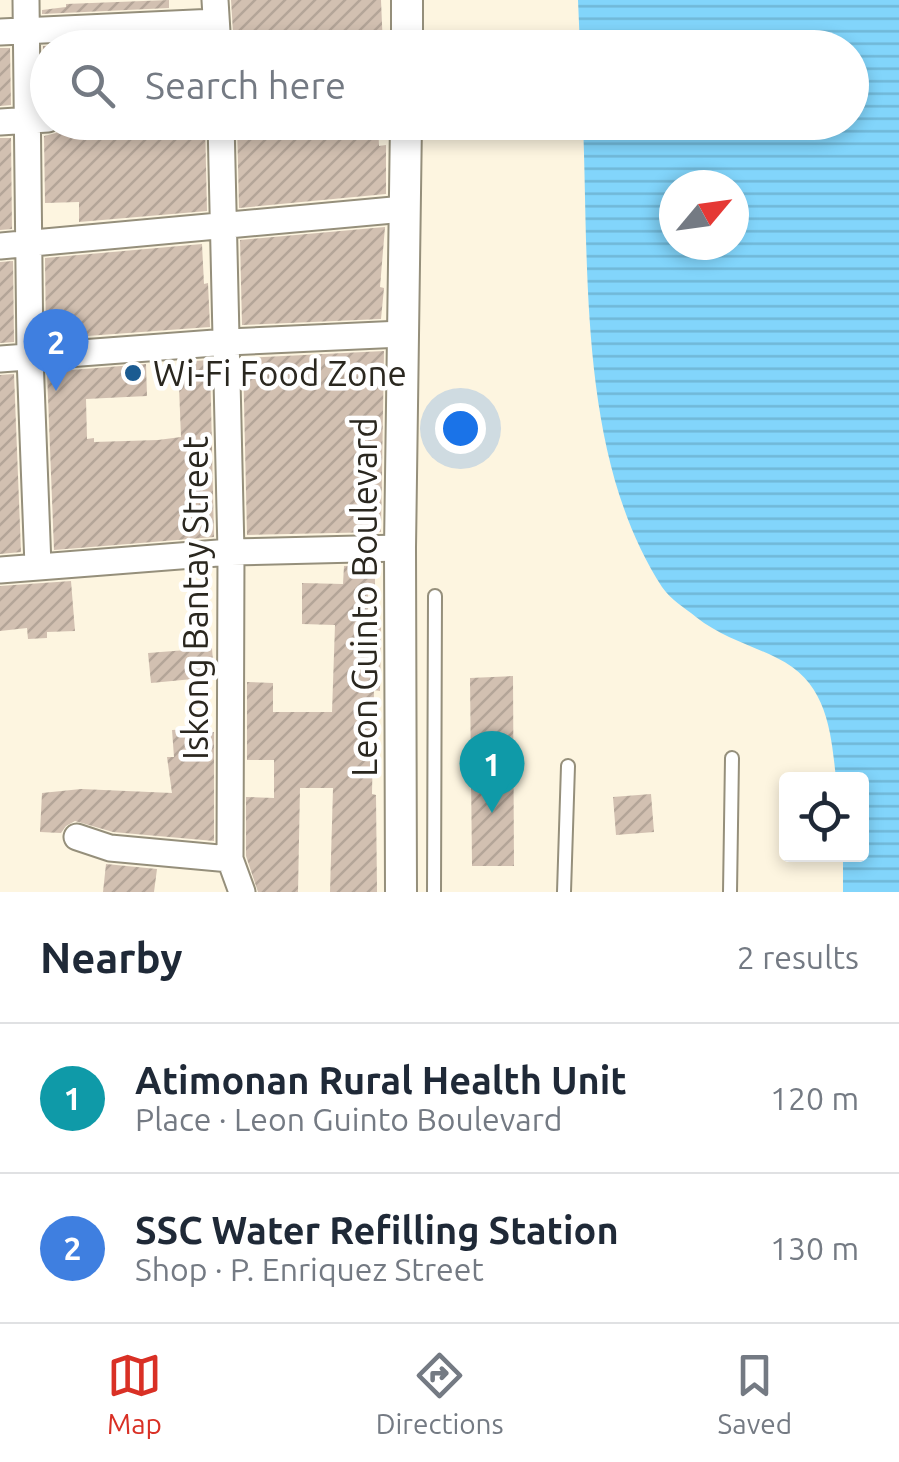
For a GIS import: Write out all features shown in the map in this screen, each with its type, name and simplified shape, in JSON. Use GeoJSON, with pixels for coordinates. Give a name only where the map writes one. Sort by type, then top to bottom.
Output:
{"type":"FeatureCollection","features":[{"type":"Feature","properties":{"kind":"street"},"geometry":{"type":"LineString","coordinates":[[26,0],[13,32],[30,91]]}},
{"type":"Feature","properties":{"kind":"street"},"geometry":{"type":"LineString","coordinates":[[406,30],[407,0]]}},
{"type":"Feature","properties":{"kind":"street"},"geometry":{"type":"LineString","coordinates":[[58,30],[216,23]]}},
{"type":"Feature","properties":{"kind":"street"},"geometry":{"type":"LineString","coordinates":[[0,122],[30,120]]}},
{"type":"Feature","properties":{"kind":"street"},"geometry":{"type":"LineString","coordinates":[[36,140],[29,243],[38,566]]}},
{"type":"Feature","properties":{"kind":"street","name":"Iskong Bantay Street"},"geometry":{"type":"LineString","coordinates":[[221,140],[231,552],[230,859],[242,892]]}},
{"type":"Feature","properties":{"kind":"street","name":"Leon Guinto Boulevard"},"geometry":{"type":"LineString","coordinates":[[401,892],[400,548],[406,140]]}},
{"type":"Feature","properties":{"kind":"street"},"geometry":{"type":"LineString","coordinates":[[0,246],[404,209]]}},
{"type":"Feature","properties":{"kind":"street"},"geometry":{"type":"LineString","coordinates":[[0,359],[402,334]]}},
{"type":"Feature","properties":{"kind":"street"},"geometry":{"type":"LineString","coordinates":[[0,570],[231,552],[400,548]]}},
{"type":"Feature","properties":{"kind":"street"},"geometry":{"type":"LineString","coordinates":[[77,837],[110,848],[230,859]]}},
{"type":"Feature","properties":{"kind":"lane"},"geometry":{"type":"LineString","coordinates":[[434,892],[435,596]]}},
{"type":"Feature","properties":{"kind":"lane"},"geometry":{"type":"LineString","coordinates":[[730,892],[732,758]]}},
{"type":"Feature","properties":{"kind":"lane"},"geometry":{"type":"LineString","coordinates":[[564,892],[568,766]]}},
{"type":"Feature","properties":{"kind":"water"},"geometry":{"type":"Polygon","coordinates":[[[578,0],[899,0],[899,892],[843,892],[843,862],[869,862],[869,772],[835,772],[823,709],[807,680],[777,658],[715,630],[662,587],[635,536],[615,481],[593,362],[583,140],[869,140],[869,30],[579,30],[578,0]]]}},
{"type":"Feature","properties":{"kind":"building"},"geometry":{"type":"Polygon","coordinates":[[[169,0],[169,8],[42,14],[42,10],[66,4],[169,0]]]}},
{"type":"Feature","properties":{"kind":"building"},"geometry":{"type":"Polygon","coordinates":[[[231,0],[381,0],[382,30],[233,30],[231,0]]]}},
{"type":"Feature","properties":{"kind":"building"},"geometry":{"type":"Polygon","coordinates":[[[0,48],[10,48],[11,105],[0,106],[0,48]]]}},
{"type":"Feature","properties":{"kind":"building"},"geometry":{"type":"Polygon","coordinates":[[[0,138],[11,138],[12,229],[0,230],[0,138]]]}},
{"type":"Feature","properties":{"kind":"building"},"geometry":{"type":"Polygon","coordinates":[[[44,140],[205,140],[207,211],[79,222],[79,202],[45,203],[44,140]]]}},
{"type":"Feature","properties":{"kind":"building"},"geometry":{"type":"Polygon","coordinates":[[[237,140],[379,140],[379,146],[386,145],[386,194],[239,208],[237,140]]]}},
{"type":"Feature","properties":{"kind":"building"},"geometry":{"type":"Polygon","coordinates":[[[385,227],[381,319],[242,325],[240,240],[385,227]]]}},
{"type":"Feature","properties":{"kind":"building"},"geometry":{"type":"Polygon","coordinates":[[[202,244],[210,327],[46,339],[45,258],[202,244]]]}},
{"type":"Feature","properties":{"kind":"building"},"geometry":{"type":"Polygon","coordinates":[[[13,261],[14,342],[0,343],[0,262],[13,261]]]}},
{"type":"Feature","properties":{"kind":"building"},"geometry":{"type":"Polygon","coordinates":[[[384,351],[381,532],[247,535],[243,358],[384,351]]]}},
{"type":"Feature","properties":{"kind":"building"},"geometry":{"type":"Polygon","coordinates":[[[210,360],[214,537],[54,550],[47,372],[146,364],[147,396],[86,399],[87,439],[158,440],[181,437],[178,362],[210,360]]]}},
{"type":"Feature","properties":{"kind":"building"},"geometry":{"type":"Polygon","coordinates":[[[14,374],[21,552],[0,554],[0,375],[14,374]]]}},
{"type":"Feature","properties":{"kind":"building"},"geometry":{"type":"Polygon","coordinates":[[[375,565],[375,588],[368,588],[368,622],[381,622],[380,691],[374,690],[372,794],[376,795],[377,892],[330,892],[333,788],[300,788],[298,892],[258,892],[246,856],[246,797],[274,798],[274,760],[247,760],[247,682],[273,683],[273,712],[332,712],[335,625],[302,624],[302,583],[343,584],[344,566],[375,565]]]}},
{"type":"Feature","properties":{"kind":"building"},"geometry":{"type":"Polygon","coordinates":[[[71,581],[75,631],[47,632],[47,638],[28,639],[27,628],[0,631],[0,586],[71,581]]]}},
{"type":"Feature","properties":{"kind":"building"},"geometry":{"type":"Polygon","coordinates":[[[212,648],[214,677],[151,683],[148,653],[212,648]]]}},
{"type":"Feature","properties":{"kind":"building"},"geometry":{"type":"Polygon","coordinates":[[[513,676],[514,866],[472,866],[470,678],[513,676]]]}},
{"type":"Feature","properties":{"kind":"building"},"geometry":{"type":"Polygon","coordinates":[[[189,729],[190,735],[214,732],[214,841],[113,832],[75,821],[61,833],[40,832],[42,793],[81,789],[172,793],[167,757],[174,757],[172,730],[189,729]]]}},
{"type":"Feature","properties":{"kind":"building"},"geometry":{"type":"Polygon","coordinates":[[[651,794],[654,832],[616,835],[613,797],[651,794]]]}},
{"type":"Feature","properties":{"kind":"building"},"geometry":{"type":"Polygon","coordinates":[[[106,864],[157,869],[154,892],[103,892],[106,864]]]}},
{"type":"Feature","properties":{"kind":"place","name":"Wi-Fi Food Zone"},"geometry":{"type":"Point","coordinates":[133,373]}},
{"type":"Feature","properties":{"kind":"place","name":"SSC Water Refilling Station"},"geometry":{"type":"Point","coordinates":[56,391]}},
{"type":"Feature","properties":{"kind":"place","name":"Atimonan Rural Health Unit"},"geometry":{"type":"Point","coordinates":[492,813]}}]}
